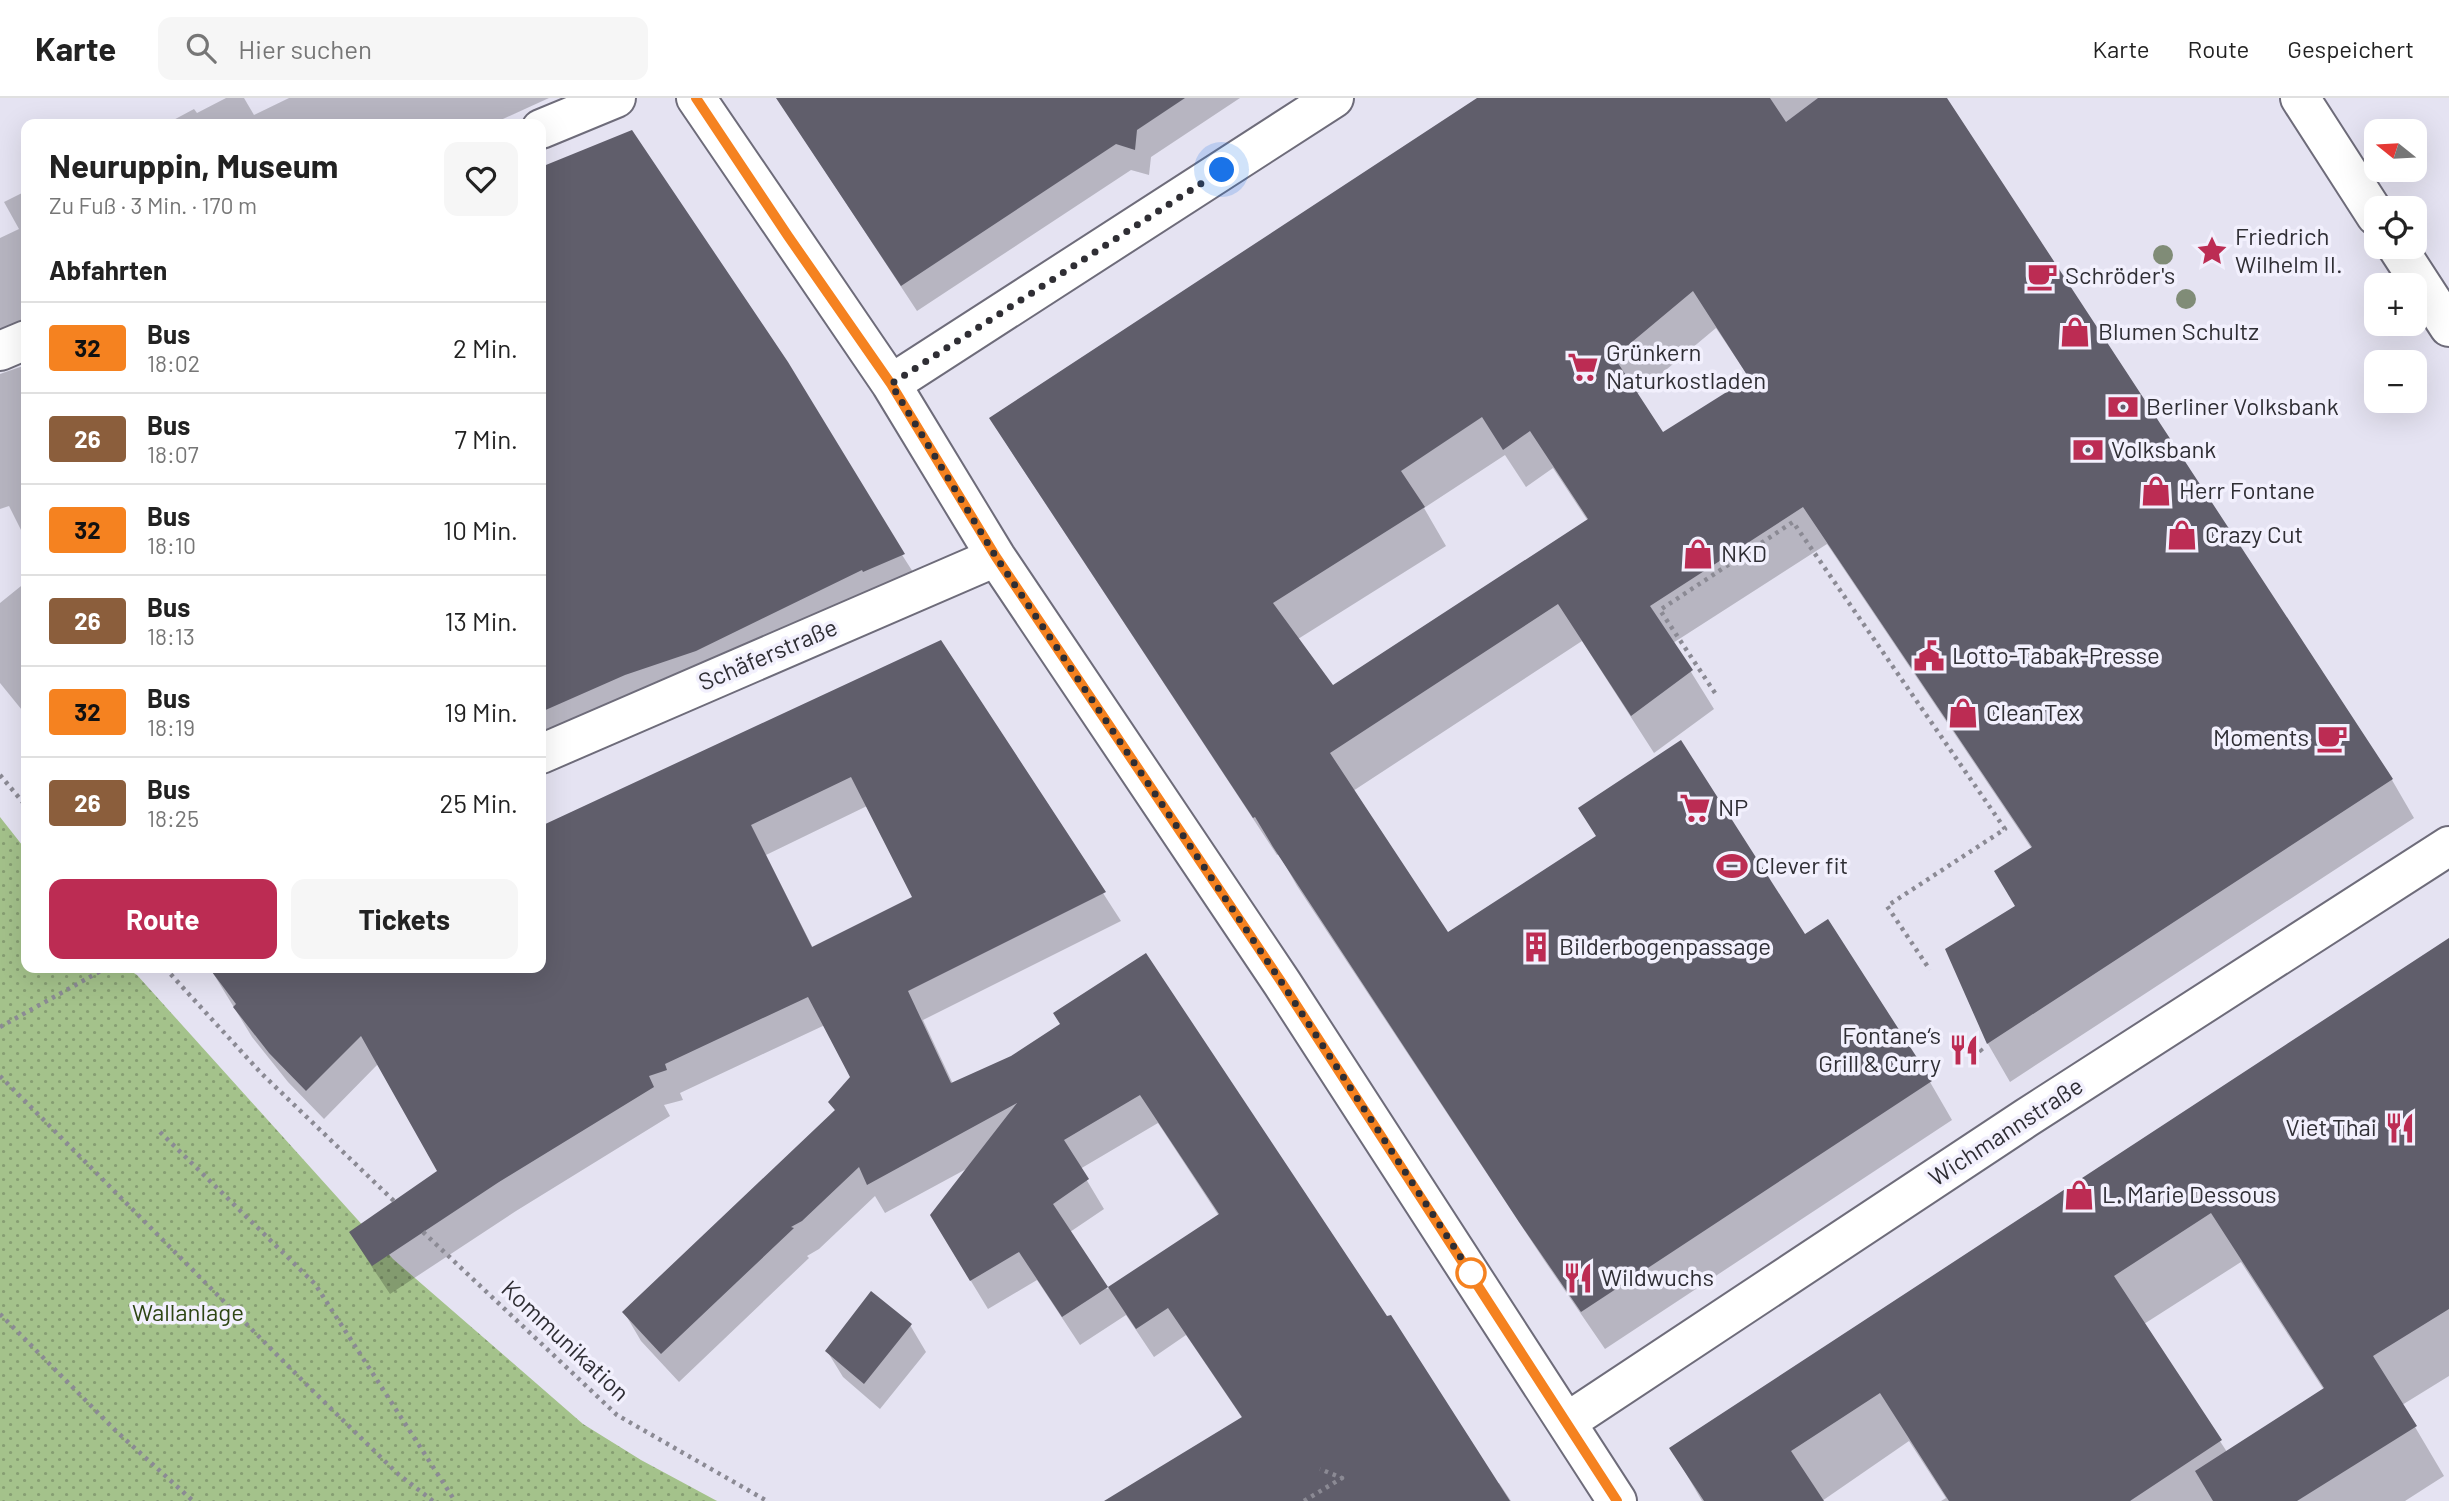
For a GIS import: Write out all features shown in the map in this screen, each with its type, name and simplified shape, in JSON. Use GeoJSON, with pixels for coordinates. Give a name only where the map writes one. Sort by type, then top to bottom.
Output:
{"type":"FeatureCollection","features":[{"type":"Feature","properties":{"kind":"street"},"geometry":{"type":"LineString","coordinates":[[546,127],[616,98]]}},
{"type":"Feature","properties":{"kind":"street"},"geometry":{"type":"LineString","coordinates":[[696,98],[891,384],[996,557],[1282,983],[1617,1501]]}},
{"type":"Feature","properties":{"kind":"street"},"geometry":{"type":"LineString","coordinates":[[891,384],[1334,98]]}},
{"type":"Feature","properties":{"kind":"street"},"geometry":{"type":"LineString","coordinates":[[2300,98],[2364,197]]}},
{"type":"Feature","properties":{"kind":"street"},"geometry":{"type":"LineString","coordinates":[[2405,259],[2449,327]]}},
{"type":"Feature","properties":{"kind":"street"},"geometry":{"type":"LineString","coordinates":[[0,351],[21,342]]}},
{"type":"Feature","properties":{"kind":"street","name":"Schäferstraße"},"geometry":{"type":"LineString","coordinates":[[546,752],[996,557]]}},
{"type":"Feature","properties":{"kind":"street","name":"Wichmannstraße"},"geometry":{"type":"LineString","coordinates":[[1567,1422],[2026,1118],[2449,846]]}},
{"type":"Feature","properties":{"kind":"path"},"geometry":{"type":"LineString","coordinates":[[1715,693],[1660,610],[1793,522],[2005,830],[1887,906],[1930,970]]}},
{"type":"Feature","properties":{"kind":"path"},"geometry":{"type":"LineString","coordinates":[[0,775],[21,800]]}},
{"type":"Feature","properties":{"kind":"path"},"geometry":{"type":"LineString","coordinates":[[0,1027],[97,973]]}},
{"type":"Feature","properties":{"kind":"path"},"geometry":{"type":"LineString","coordinates":[[170,973],[261,1073],[394,1201]]}},
{"type":"Feature","properties":{"kind":"path"},"geometry":{"type":"LineString","coordinates":[[1980,1049],[1985,1055]]}},
{"type":"Feature","properties":{"kind":"path"},"geometry":{"type":"LineString","coordinates":[[0,1076],[330,1408],[398,1474],[433,1501]]}},
{"type":"Feature","properties":{"kind":"path"},"geometry":{"type":"LineString","coordinates":[[160,1132],[314,1284],[455,1501]]}},
{"type":"Feature","properties":{"kind":"path","name":"Kommunikation"},"geometry":{"type":"LineString","coordinates":[[423,1233],[617,1415],[767,1501]]}},
{"type":"Feature","properties":{"kind":"path"},"geometry":{"type":"LineString","coordinates":[[0,1314],[116,1431],[193,1501]]}},
{"type":"Feature","properties":{"kind":"path"},"geometry":{"type":"LineString","coordinates":[[1304,1501],[1342,1478],[1320,1469]]}},
{"type":"Feature","properties":{"kind":"green space","name":"Wallanlage"},"geometry":{"type":"Polygon","coordinates":[[[0,817],[21,844],[21,973],[137,975],[393,1259],[583,1424],[641,1460],[717,1501],[0,1501],[0,817]]]}},
{"type":"Feature","properties":{"kind":"building"},"geometry":{"type":"Polygon","coordinates":[[[776,98],[1185,98],[1137,130],[1135,150],[1116,144],[901,286],[776,98]]]}},
{"type":"Feature","properties":{"kind":"building"},"geometry":{"type":"Polygon","coordinates":[[[1477,98],[1770,98],[1786,122],[1818,98],[1947,98],[2393,779],[1987,1044],[1945,949],[2015,906],[1994,871],[2032,847],[1803,507],[1650,606],[1693,670],[1631,716],[1558,604],[1330,753],[1448,932],[1596,836],[1578,808],[1681,740],[1805,934],[1828,919],[1932,1081],[1581,1312],[989,418],[1477,98]],[[1693,291],[1614,357],[1663,432],[1749,378],[1693,291]],[[1482,417],[1401,471],[1425,507],[1273,603],[1333,685],[1588,519],[1530,431],[1503,450],[1482,417]]]}},
{"type":"Feature","properties":{"kind":"building"},"geometry":{"type":"Polygon","coordinates":[[[632,130],[788,362],[905,554],[863,572],[862,570],[696,651],[625,675],[546,710],[546,165],[632,130]]]}},
{"type":"Feature","properties":{"kind":"building"},"geometry":{"type":"Polygon","coordinates":[[[941,640],[1106,892],[908,991],[951,1083],[1011,1056],[1060,1024],[1053,1013],[1146,953],[1387,1316],[1391,1315],[1510,1501],[1104,1501],[1242,1417],[1168,1308],[1136,1329],[1108,1287],[1062,1317],[1019,1252],[970,1281],[930,1215],[1017,1103],[867,1185],[859,1167],[802,1221],[791,1227],[794,1228],[661,1354],[622,1312],[835,1110],[828,1102],[850,1077],[808,997],[665,1064],[667,1070],[649,1076],[654,1087],[499,1182],[372,1266],[349,1232],[437,1171],[361,1036],[306,1091],[269,1053],[233,1007],[236,1004],[213,973],[546,973],[546,824],[941,640]],[[851,777],[751,825],[812,947],[912,897],[851,777]],[[1140,1095],[1064,1140],[1089,1179],[1053,1204],[1108,1287],[1219,1214],[1140,1095]]]}},
{"type":"Feature","properties":{"kind":"building"},"geometry":{"type":"Polygon","coordinates":[[[2449,938],[2449,1309],[2373,1356],[2417,1426],[2297,1501],[2213,1501],[2195,1471],[2324,1388],[2211,1213],[2114,1276],[2222,1440],[2130,1501],[1949,1501],[1880,1393],[1791,1451],[1824,1501],[1704,1501],[1669,1448],[2449,938]]]}},
{"type":"Feature","properties":{"kind":"building"},"geometry":{"type":"Polygon","coordinates":[[[871,1291],[912,1324],[864,1384],[825,1351],[871,1291]]]}},
{"type":"Feature","properties":{"kind":"bus line","name":"32"},"geometry":{"type":"LineString","coordinates":[[696,98],[891,384],[996,557],[1282,983],[1617,1501]]}},
{"type":"Feature","properties":{"kind":"place","name":"Friedrich Wilhelm II."},"geometry":{"type":"Point","coordinates":[2212,251]}},
{"type":"Feature","properties":{"kind":"place","name":"Schröder's"},"geometry":{"type":"Point","coordinates":[2042,276]}},
{"type":"Feature","properties":{"kind":"place","name":"Blumen Schultz"},"geometry":{"type":"Point","coordinates":[2075,332]}},
{"type":"Feature","properties":{"kind":"place","name":"Grünkern Naturkostladen"},"geometry":{"type":"Point","coordinates":[1583,367]}},
{"type":"Feature","properties":{"kind":"place","name":"Berliner Volksbank"},"geometry":{"type":"Point","coordinates":[2123,407]}},
{"type":"Feature","properties":{"kind":"place","name":"Volksbank"},"geometry":{"type":"Point","coordinates":[2088,450]}},
{"type":"Feature","properties":{"kind":"place","name":"Herr Fontane"},"geometry":{"type":"Point","coordinates":[2156,491]}},
{"type":"Feature","properties":{"kind":"place","name":"Crazy Cut"},"geometry":{"type":"Point","coordinates":[2182,535]}},
{"type":"Feature","properties":{"kind":"place","name":"NKD"},"geometry":{"type":"Point","coordinates":[1698,554]}},
{"type":"Feature","properties":{"kind":"place","name":"Lotto-Tabak-Presse"},"geometry":{"type":"Point","coordinates":[1929,656]}},
{"type":"Feature","properties":{"kind":"place","name":"CleanTex"},"geometry":{"type":"Point","coordinates":[1963,713]}},
{"type":"Feature","properties":{"kind":"place","name":"Moments"},"geometry":{"type":"Point","coordinates":[2332,738]}},
{"type":"Feature","properties":{"kind":"place","name":"NP"},"geometry":{"type":"Point","coordinates":[1695,808]}},
{"type":"Feature","properties":{"kind":"place","name":"Clever fit"},"geometry":{"type":"Point","coordinates":[1732,866]}},
{"type":"Feature","properties":{"kind":"place","name":"Bilderbogenpassage"},"geometry":{"type":"Point","coordinates":[1536,947]}},
{"type":"Feature","properties":{"kind":"place","name":"Fontane‘s Grill & Curry"},"geometry":{"type":"Point","coordinates":[1964,1050]}},
{"type":"Feature","properties":{"kind":"place","name":"Viet Thai"},"geometry":{"type":"Point","coordinates":[2400,1128]}},
{"type":"Feature","properties":{"kind":"place","name":"L. Marie Dessous"},"geometry":{"type":"Point","coordinates":[2079,1195]}},
{"type":"Feature","properties":{"kind":"place","name":"Wildwuchs"},"geometry":{"type":"Point","coordinates":[1578,1278]}},
{"type":"Feature","properties":{"kind":"route"},"geometry":{"type":"LineString","coordinates":[[1222,170],[891,384],[996,557],[1282,983],[1471,1273]]}}]}
